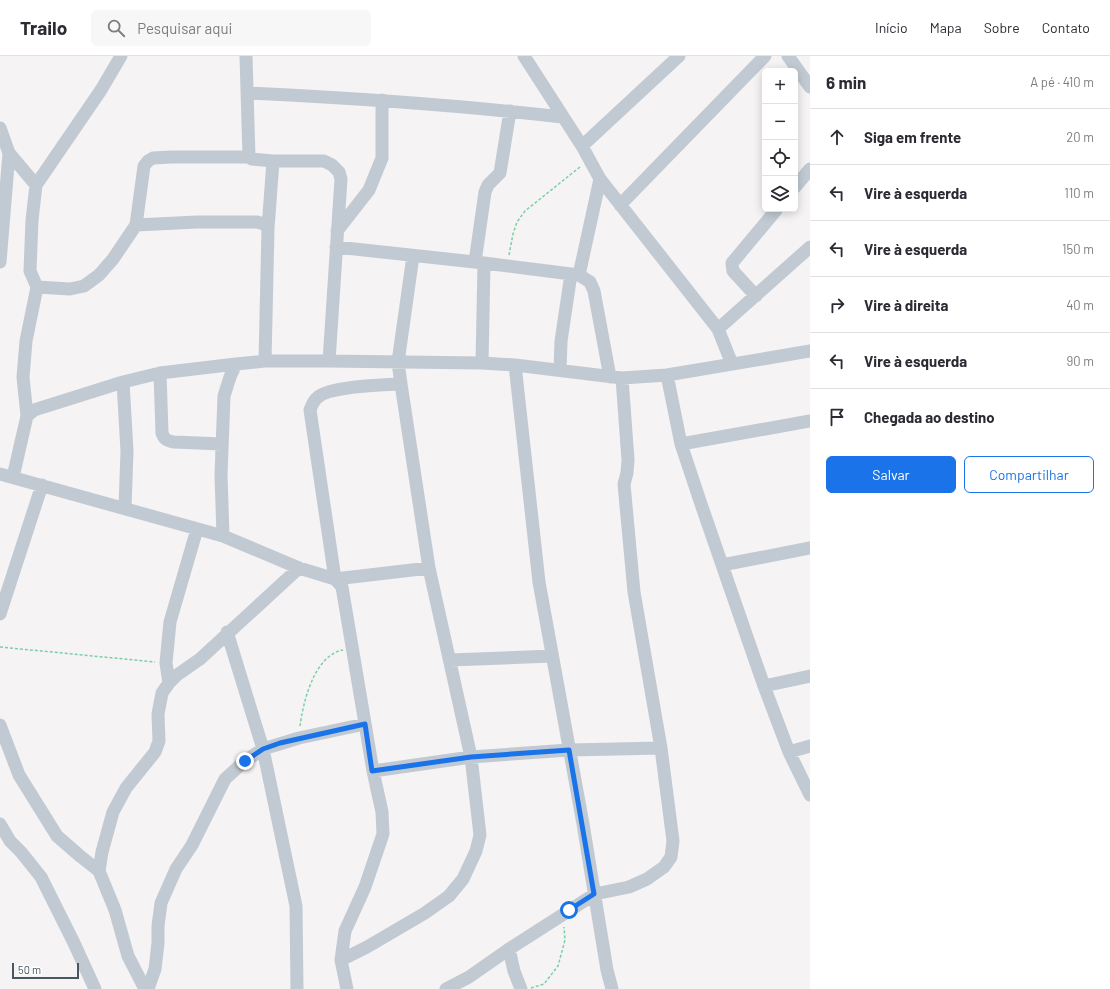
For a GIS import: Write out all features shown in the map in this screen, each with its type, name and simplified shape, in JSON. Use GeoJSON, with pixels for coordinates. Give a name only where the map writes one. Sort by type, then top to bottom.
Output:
{"type":"FeatureCollection","features":[{"type":"Feature","properties":{"kind":"street"},"geometry":{"type":"LineString","coordinates":[[13,478],[27,416],[23,377],[26,341],[37,287],[30,272],[32,220],[36,184],[101,90],[121,56]]}},
{"type":"Feature","properties":{"kind":"street"},"geometry":{"type":"LineString","coordinates":[[246,56],[249,157]]}},
{"type":"Feature","properties":{"kind":"street"},"geometry":{"type":"LineString","coordinates":[[524,56],[582,146],[600,180],[718,329],[732,364]]}},
{"type":"Feature","properties":{"kind":"street"},"geometry":{"type":"LineString","coordinates":[[582,146],[678,56]]}},
{"type":"Feature","properties":{"kind":"street"},"geometry":{"type":"LineString","coordinates":[[620,205],[765,56]]}},
{"type":"Feature","properties":{"kind":"street"},"geometry":{"type":"LineString","coordinates":[[788,56],[810,87]]}},
{"type":"Feature","properties":{"kind":"street"},"geometry":{"type":"LineString","coordinates":[[248,93],[382,100],[562,117]]}},
{"type":"Feature","properties":{"kind":"street"},"geometry":{"type":"LineString","coordinates":[[337,231],[369,190],[382,158],[382,100]]}},
{"type":"Feature","properties":{"kind":"street"},"geometry":{"type":"LineString","coordinates":[[482,363],[480,262],[485,192],[488,185],[500,173],[510,111]]}},
{"type":"Feature","properties":{"kind":"street"},"geometry":{"type":"LineString","coordinates":[[0,128],[9,153],[36,184]]}},
{"type":"Feature","properties":{"kind":"street"},"geometry":{"type":"LineString","coordinates":[[0,262],[9,153]]}},
{"type":"Feature","properties":{"kind":"street"},"geometry":{"type":"LineString","coordinates":[[37,287],[70,289],[84,286],[99,276],[113,259],[136,225],[144,166],[153,158],[249,157],[252,160],[324,161],[332,165],[339,172],[341,179],[329,361]]}},
{"type":"Feature","properties":{"kind":"street"},"geometry":{"type":"LineString","coordinates":[[265,361],[268,228],[273,161]]}},
{"type":"Feature","properties":{"kind":"street"},"geometry":{"type":"LineString","coordinates":[[798,183],[810,169]]}},
{"type":"Feature","properties":{"kind":"street"},"geometry":{"type":"LineString","coordinates":[[560,370],[561,341],[575,274],[600,180]]}},
{"type":"Feature","properties":{"kind":"street"},"geometry":{"type":"LineString","coordinates":[[756,296],[733,270],[732,263],[774,212]]}},
{"type":"Feature","properties":{"kind":"street"},"geometry":{"type":"LineString","coordinates":[[136,225],[197,222],[257,222],[264,224],[268,228]]}},
{"type":"Feature","properties":{"kind":"street"},"geometry":{"type":"LineString","coordinates":[[336,247],[480,262],[507,267],[575,274],[590,282],[594,291],[616,378],[628,460],[624,484],[634,592],[661,748],[673,841],[671,857],[664,868],[648,879],[629,887],[594,894],[469,977],[446,989]]}},
{"type":"Feature","properties":{"kind":"street"},"geometry":{"type":"LineString","coordinates":[[718,329],[810,247]]}},
{"type":"Feature","properties":{"kind":"street"},"geometry":{"type":"LineString","coordinates":[[341,960],[425,914],[449,896],[463,879],[476,851],[480,835],[471,757],[429,568],[400,384],[398,362],[413,256]]}},
{"type":"Feature","properties":{"kind":"street"},"geometry":{"type":"LineString","coordinates":[[27,416],[34,410],[160,372],[265,361],[482,363],[560,370],[616,378],[667,375],[810,351]]}},
{"type":"Feature","properties":{"kind":"street"},"geometry":{"type":"LineString","coordinates":[[223,536],[222,444],[224,396],[236,364]]}},
{"type":"Feature","properties":{"kind":"street"},"geometry":{"type":"LineString","coordinates":[[515,365],[539,582],[607,970],[612,989]]}},
{"type":"Feature","properties":{"kind":"street"},"geometry":{"type":"LineString","coordinates":[[160,372],[164,438],[168,441],[174,442],[222,444]]}},
{"type":"Feature","properties":{"kind":"street"},"geometry":{"type":"LineString","coordinates":[[667,375],[681,444],[722,565],[764,686],[789,752],[810,796]]}},
{"type":"Feature","properties":{"kind":"street"},"geometry":{"type":"LineString","coordinates":[[123,382],[127,452],[125,508]]}},
{"type":"Feature","properties":{"kind":"street"},"geometry":{"type":"LineString","coordinates":[[347,989],[341,960],[345,931],[365,887],[383,834],[382,812],[372,771],[342,587],[336,579],[310,410],[313,402],[319,396],[332,390],[400,384]]}},
{"type":"Feature","properties":{"kind":"street"},"geometry":{"type":"LineString","coordinates":[[681,444],[810,421]]}},
{"type":"Feature","properties":{"kind":"street"},"geometry":{"type":"LineString","coordinates":[[0,474],[223,536],[299,568],[336,579],[429,568]]}},
{"type":"Feature","properties":{"kind":"street"},"geometry":{"type":"LineString","coordinates":[[0,614],[42,486]]}},
{"type":"Feature","properties":{"kind":"street"},"geometry":{"type":"LineString","coordinates":[[170,683],[166,663],[170,622],[197,529]]}},
{"type":"Feature","properties":{"kind":"street"},"geometry":{"type":"LineString","coordinates":[[722,565],[810,548]]}},
{"type":"Feature","properties":{"kind":"street"},"geometry":{"type":"LineString","coordinates":[[99,871],[104,844],[113,812],[126,788],[155,752],[159,741],[158,714],[162,693],[177,675],[200,659],[227,632],[299,568]]}},
{"type":"Feature","properties":{"kind":"street"},"geometry":{"type":"LineString","coordinates":[[227,632],[263,749],[296,906],[297,989]]}},
{"type":"Feature","properties":{"kind":"street"},"geometry":{"type":"LineString","coordinates":[[450,660],[552,656]]}},
{"type":"Feature","properties":{"kind":"street"},"geometry":{"type":"LineString","coordinates":[[764,686],[810,676]]}},
{"type":"Feature","properties":{"kind":"street"},"geometry":{"type":"LineString","coordinates":[[148,989],[154,969],[158,943],[158,926],[161,903],[176,868],[192,845],[225,779],[245,761],[263,749],[299,738],[365,724]]}},
{"type":"Feature","properties":{"kind":"street"},"geometry":{"type":"LineString","coordinates":[[0,725],[19,775],[57,836],[99,871],[114,910],[128,956],[145,989]]}},
{"type":"Feature","properties":{"kind":"street"},"geometry":{"type":"LineString","coordinates":[[789,752],[810,746]]}},
{"type":"Feature","properties":{"kind":"street"},"geometry":{"type":"LineString","coordinates":[[372,771],[471,757],[569,750],[661,748]]}},
{"type":"Feature","properties":{"kind":"street"},"geometry":{"type":"LineString","coordinates":[[0,824],[10,841],[41,877],[95,989]]}},
{"type":"Feature","properties":{"kind":"street"},"geometry":{"type":"LineString","coordinates":[[509,949],[514,971],[521,989]]}},
{"type":"Feature","properties":{"kind":"path"},"geometry":{"type":"LineString","coordinates":[[507,267],[513,234],[517,222],[525,211],[589,159]]}},
{"type":"Feature","properties":{"kind":"path"},"geometry":{"type":"LineString","coordinates":[[0,647],[166,663]]}},
{"type":"Feature","properties":{"kind":"path"},"geometry":{"type":"LineString","coordinates":[[299,738],[302,710],[309,685],[322,664],[331,655],[339,651],[352,649]]}},
{"type":"Feature","properties":{"kind":"path"},"geometry":{"type":"LineString","coordinates":[[530,989],[544,984],[558,966],[565,940],[564,924],[569,910]]}},
{"type":"Feature","properties":{"kind":"route"},"geometry":{"type":"LineString","coordinates":[[245,761],[263,749],[280,743],[365,724],[372,771],[471,757],[569,750],[594,894],[569,910]]}}]}
